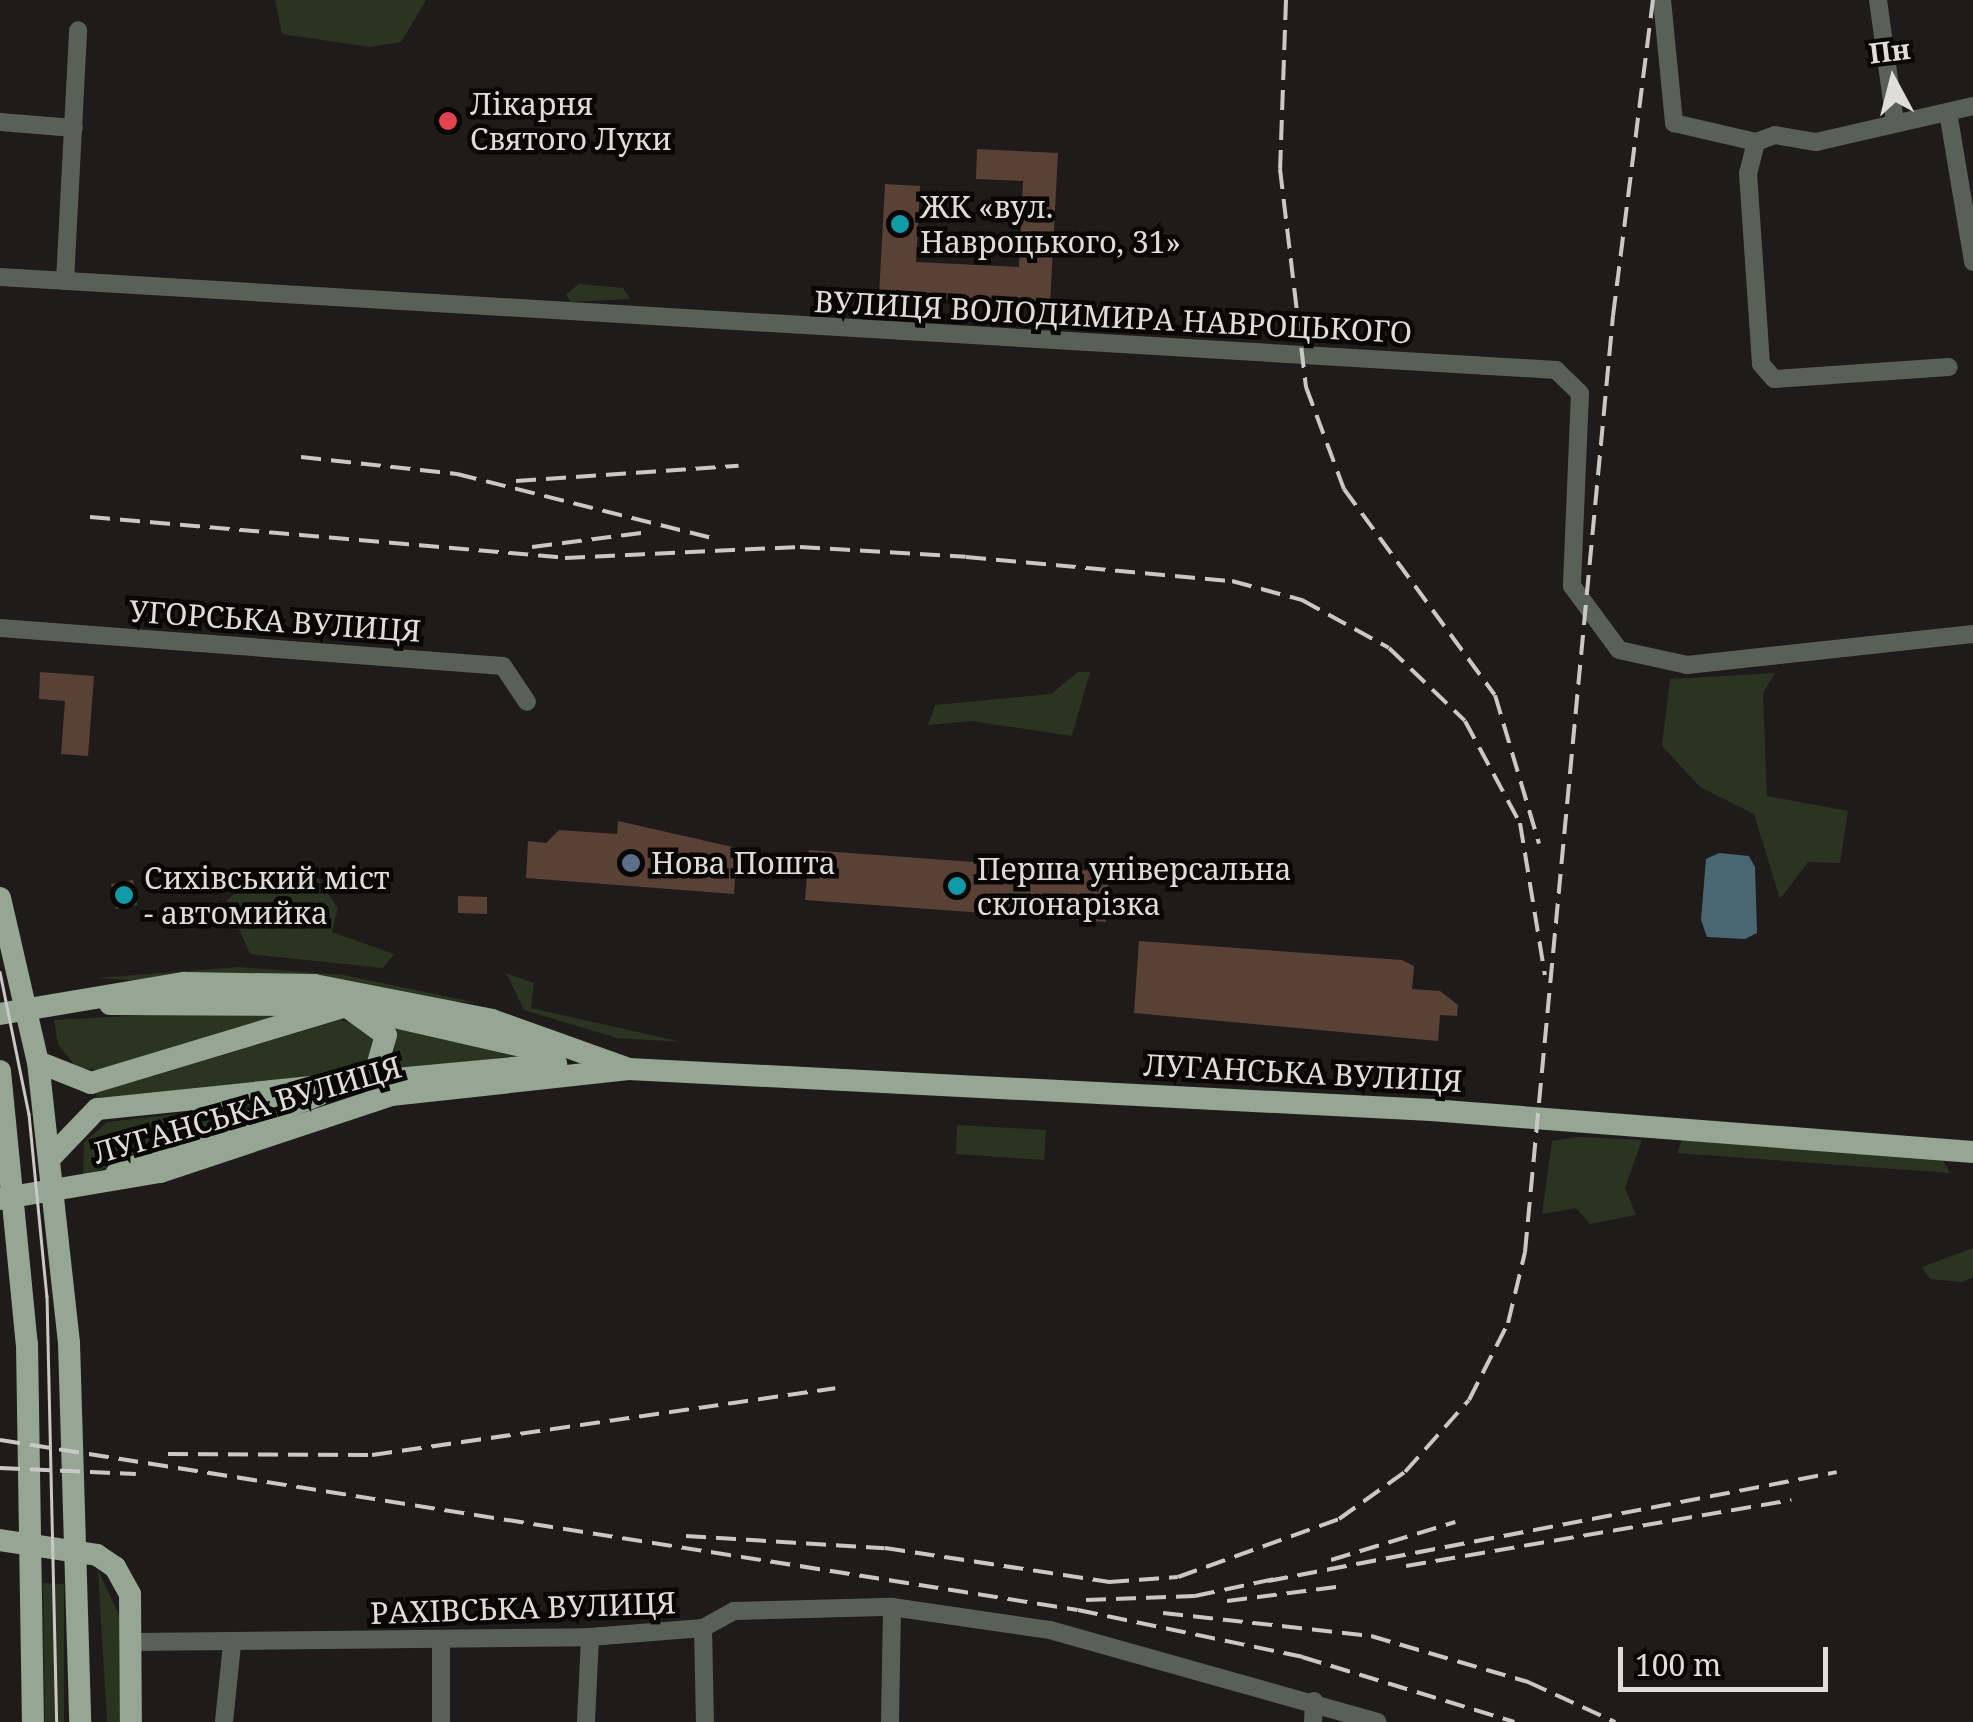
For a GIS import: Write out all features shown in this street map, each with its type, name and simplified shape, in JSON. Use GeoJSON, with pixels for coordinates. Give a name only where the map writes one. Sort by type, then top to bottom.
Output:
{"type":"FeatureCollection","features":[{"type":"Feature","properties":{"kind":"main road"},"geometry":{"type":"LineString","coordinates":[[0,898],[38,1062],[51,1157],[78,1584],[80,1722]]}},
{"type":"Feature","properties":{"kind":"main road","name":"ЛУГАНСЬКА ВУЛИЦЯ"},"geometry":{"type":"LineString","coordinates":[[0,1014],[184,983],[342,988],[492,1020],[629,1069]]}},
{"type":"Feature","properties":{"kind":"main road"},"geometry":{"type":"LineString","coordinates":[[73,1000],[346,1006],[629,1069]]}},
{"type":"Feature","properties":{"kind":"main road"},"geometry":{"type":"LineString","coordinates":[[38,1062],[91,1083],[346,1006]]}},
{"type":"Feature","properties":{"kind":"main road"},"geometry":{"type":"LineString","coordinates":[[101,1184],[148,1157],[376,1070],[386,1035],[346,1006]]}},
{"type":"Feature","properties":{"kind":"main road"},"geometry":{"type":"LineString","coordinates":[[51,1157],[96,1109],[496,1065],[629,1069]]}},
{"type":"Feature","properties":{"kind":"main road","name":"ЛУГАНСЬКА ВУЛИЦЯ"},"geometry":{"type":"LineString","coordinates":[[0,1199],[101,1184],[391,1095],[629,1069],[1403,1109],[1973,1152]]}},
{"type":"Feature","properties":{"kind":"main road"},"geometry":{"type":"LineString","coordinates":[[0,1072],[28,1362],[33,1722]]}},
{"type":"Feature","properties":{"kind":"main road"},"geometry":{"type":"LineString","coordinates":[[0,1540],[98,1555],[115,1568],[130,1594],[131,1722]]}},
{"type":"Feature","properties":{"kind":"street"},"geometry":{"type":"LineString","coordinates":[[1662,0],[1674,124],[1756,142],[1775,135],[1816,142],[1973,106]]}},
{"type":"Feature","properties":{"kind":"street"},"geometry":{"type":"LineString","coordinates":[[1878,0],[1895,123]]}},
{"type":"Feature","properties":{"kind":"street"},"geometry":{"type":"LineString","coordinates":[[65,282],[78,30]]}},
{"type":"Feature","properties":{"kind":"street"},"geometry":{"type":"LineString","coordinates":[[1948,112],[1973,262]]}},
{"type":"Feature","properties":{"kind":"street"},"geometry":{"type":"LineString","coordinates":[[0,122],[74,128]]}},
{"type":"Feature","properties":{"kind":"street"},"geometry":{"type":"LineString","coordinates":[[1756,142],[1748,173],[1761,364],[1774,379],[1948,366]]}},
{"type":"Feature","properties":{"kind":"street","name":"ВУЛИЦЯ ВОЛОДИМИРА НАВРОЦЬКОГО"},"geometry":{"type":"LineString","coordinates":[[0,277],[1556,370],[1580,393],[1572,586],[1619,650],[1687,665],[1973,634]]}},
{"type":"Feature","properties":{"kind":"street","name":"УГОРСЬКА ВУЛИЦЯ"},"geometry":{"type":"LineString","coordinates":[[0,628],[503,666],[527,702]]}},
{"type":"Feature","properties":{"kind":"street"},"geometry":{"type":"LineString","coordinates":[[890,1722],[892,1607]]}},
{"type":"Feature","properties":{"kind":"street","name":"РАХІВСЬКА ВУЛИЦЯ"},"geometry":{"type":"LineString","coordinates":[[133,1642],[441,1642],[590,1637],[702,1628],[734,1612],[892,1607],[1050,1630],[1314,1701],[1377,1722]]}},
{"type":"Feature","properties":{"kind":"street"},"geometry":{"type":"LineString","coordinates":[[702,1628],[705,1722]]}},
{"type":"Feature","properties":{"kind":"street"},"geometry":{"type":"LineString","coordinates":[[586,1722],[590,1637]]}},
{"type":"Feature","properties":{"kind":"street"},"geometry":{"type":"LineString","coordinates":[[441,1642],[441,1722]]}},
{"type":"Feature","properties":{"kind":"street"},"geometry":{"type":"LineString","coordinates":[[224,1722],[232,1644]]}},
{"type":"Feature","properties":{"kind":"street"},"geometry":{"type":"LineString","coordinates":[[1313,1722],[1314,1701]]}},
{"type":"Feature","properties":{"kind":"green space"},"geometry":{"type":"Polygon","coordinates":[[[275,0],[426,0],[401,42],[370,47],[282,34],[275,0]]]}},
{"type":"Feature","properties":{"kind":"green space"},"geometry":{"type":"Polygon","coordinates":[[[579,284],[623,288],[630,299],[570,302],[566,294],[579,284]]]}},
{"type":"Feature","properties":{"kind":"green space"},"geometry":{"type":"Polygon","coordinates":[[[1078,672],[1090,672],[1072,736],[972,721],[928,725],[935,705],[1051,694],[1078,672]]]}},
{"type":"Feature","properties":{"kind":"green space"},"geometry":{"type":"Polygon","coordinates":[[[1775,673],[1763,693],[1767,796],[1848,811],[1840,863],[1808,862],[1780,899],[1754,814],[1700,787],[1662,746],[1670,679],[1775,673]]]}},
{"type":"Feature","properties":{"kind":"green space"},"geometry":{"type":"Polygon","coordinates":[[[308,864],[338,908],[332,932],[394,954],[383,968],[250,954],[227,901],[249,878],[308,864]]]}},
{"type":"Feature","properties":{"kind":"green space"},"geometry":{"type":"Polygon","coordinates":[[[239,967],[344,975],[478,1003],[97,978],[239,967]]]}},
{"type":"Feature","properties":{"kind":"green space"},"geometry":{"type":"Polygon","coordinates":[[[506,973],[534,983],[531,1008],[682,1042],[617,1038],[524,1010],[506,973]]]}},
{"type":"Feature","properties":{"kind":"green space"},"geometry":{"type":"Polygon","coordinates":[[[167,1014],[284,1015],[98,1070],[76,1067],[58,1044],[54,1020],[167,1014]]]}},
{"type":"Feature","properties":{"kind":"green space"},"geometry":{"type":"Polygon","coordinates":[[[340,1020],[366,1027],[375,1042],[361,1073],[97,1103],[96,1093],[340,1020]]]}},
{"type":"Feature","properties":{"kind":"green space"},"geometry":{"type":"Polygon","coordinates":[[[395,1027],[514,1056],[394,1070],[395,1027]]]}},
{"type":"Feature","properties":{"kind":"green space"},"geometry":{"type":"Polygon","coordinates":[[[274,1103],[83,1177],[84,1143],[107,1122],[274,1103]]]}},
{"type":"Feature","properties":{"kind":"green space"},"geometry":{"type":"Polygon","coordinates":[[[957,1125],[1046,1130],[1044,1160],[956,1154],[957,1125]]]}},
{"type":"Feature","properties":{"kind":"green space"},"geometry":{"type":"Polygon","coordinates":[[[1579,1137],[1642,1140],[1625,1188],[1636,1215],[1590,1224],[1576,1208],[1542,1214],[1552,1141],[1579,1137]]]}},
{"type":"Feature","properties":{"kind":"green space"},"geometry":{"type":"Polygon","coordinates":[[[1682,1140],[1941,1157],[1950,1173],[1677,1153],[1682,1140]]]}},
{"type":"Feature","properties":{"kind":"green space"},"geometry":{"type":"Polygon","coordinates":[[[1973,1248],[1973,1277],[1962,1282],[1930,1279],[1922,1267],[1973,1248]]]}},
{"type":"Feature","properties":{"kind":"green space"},"geometry":{"type":"Polygon","coordinates":[[[98,1570],[122,1621],[120,1722],[107,1722],[98,1570]]]}},
{"type":"Feature","properties":{"kind":"green space"},"geometry":{"type":"Polygon","coordinates":[[[43,1583],[64,1584],[64,1722],[45,1722],[43,1583]]]}},
{"type":"Feature","properties":{"kind":"water"},"geometry":{"type":"Polygon","coordinates":[[[1719,853],[1749,856],[1755,867],[1757,933],[1745,939],[1707,937],[1701,920],[1706,859],[1719,853]]]}},
{"type":"Feature","properties":{"kind":"building","name":"ЖК «вул. Навроцького, 31»"},"geometry":{"type":"Polygon","coordinates":[[[977,149],[1058,153],[1050,305],[879,296],[885,184],[920,186],[916,262],[1019,267],[1023,181],[976,179],[977,149]]]}},
{"type":"Feature","properties":{"kind":"building"},"geometry":{"type":"Polygon","coordinates":[[[40,672],[94,676],[88,756],[61,754],[65,701],[39,699],[40,672]]]}},
{"type":"Feature","properties":{"kind":"building","name":"Нова Пошта"},"geometry":{"type":"Polygon","coordinates":[[[618,821],[737,848],[734,894],[526,878],[528,841],[546,843],[559,830],[617,834],[618,821]]]}},
{"type":"Feature","properties":{"kind":"building","name":"Перша універсальна склонарізка"},"geometry":{"type":"Polygon","coordinates":[[[809,850],[1109,872],[1106,922],[805,900],[809,850]]]}},
{"type":"Feature","properties":{"kind":"building","name":"Сихівський міст - автомийка"},"geometry":{"type":"Polygon","coordinates":[[[133,880],[137,905],[116,909],[111,884],[133,880]]]}},
{"type":"Feature","properties":{"kind":"building"},"geometry":{"type":"Polygon","coordinates":[[[458,896],[487,897],[487,914],[458,913],[458,896]]]}},
{"type":"Feature","properties":{"kind":"building"},"geometry":{"type":"Polygon","coordinates":[[[1139,941],[1402,960],[1414,966],[1412,989],[1440,991],[1458,1005],[1457,1016],[1440,1015],[1438,1041],[1134,1013],[1139,941]]]}},
{"type":"Feature","properties":{"kind":"tram line"},"geometry":{"type":"LineString","coordinates":[[0,972],[29,1114],[47,1296],[57,1722]]}},
{"type":"Feature","properties":{"kind":"railway"},"geometry":{"type":"LineString","coordinates":[[1286,0],[1280,169],[1306,387],[1344,489],[1495,695],[1539,844]]}},
{"type":"Feature","properties":{"kind":"railway"},"geometry":{"type":"LineString","coordinates":[[686,1536],[885,1548],[1109,1582],[1178,1577],[1339,1519],[1405,1472],[1469,1400],[1508,1323],[1525,1252],[1613,316],[1653,0]]}},
{"type":"Feature","properties":{"kind":"railway"},"geometry":{"type":"LineString","coordinates":[[301,457],[457,474],[716,539]]}},
{"type":"Feature","properties":{"kind":"railway"},"geometry":{"type":"LineString","coordinates":[[516,481],[738,466]]}},
{"type":"Feature","properties":{"kind":"railway"},"geometry":{"type":"LineString","coordinates":[[90,517],[565,558],[800,547],[966,557],[1232,581],[1302,600],[1389,648],[1465,721],[1520,823],[1545,975]]}},
{"type":"Feature","properties":{"kind":"railway"},"geometry":{"type":"LineString","coordinates":[[532,547],[641,533]]}},
{"type":"Feature","properties":{"kind":"railway"},"geometry":{"type":"LineString","coordinates":[[168,1454],[372,1455],[835,1388]]}},
{"type":"Feature","properties":{"kind":"railway"},"geometry":{"type":"LineString","coordinates":[[0,1440],[1078,1610],[1302,1657],[1514,1722]]}},
{"type":"Feature","properties":{"kind":"railway"},"geometry":{"type":"LineString","coordinates":[[0,1468],[136,1474]]}},
{"type":"Feature","properties":{"kind":"railway"},"geometry":{"type":"LineString","coordinates":[[1268,1581],[1837,1472]]}},
{"type":"Feature","properties":{"kind":"railway"},"geometry":{"type":"LineString","coordinates":[[1406,1566],[1791,1500]]}},
{"type":"Feature","properties":{"kind":"railway"},"geometry":{"type":"LineString","coordinates":[[1331,1560],[1455,1522]]}},
{"type":"Feature","properties":{"kind":"railway"},"geometry":{"type":"LineString","coordinates":[[1086,1600],[1195,1596],[1279,1578]]}},
{"type":"Feature","properties":{"kind":"railway"},"geometry":{"type":"LineString","coordinates":[[1227,1601],[1336,1587]]}},
{"type":"Feature","properties":{"kind":"railway"},"geometry":{"type":"LineString","coordinates":[[1163,1613],[1371,1636],[1528,1682],[1615,1722]]}},
{"type":"Feature","properties":{"kind":"place","name":"Лікарня Святого Луки"},"geometry":{"type":"Point","coordinates":[448,121]}},
{"type":"Feature","properties":{"kind":"place","name":"ЖК «вул. Навроцького, 31»"},"geometry":{"type":"Point","coordinates":[900,224]}},
{"type":"Feature","properties":{"kind":"place","name":"Нова Пошта"},"geometry":{"type":"Point","coordinates":[631,863]}},
{"type":"Feature","properties":{"kind":"place","name":"Перша універсальна склонарізка"},"geometry":{"type":"Point","coordinates":[957,886]}},
{"type":"Feature","properties":{"kind":"place","name":"Сихівський міст - автомийка"},"geometry":{"type":"Point","coordinates":[124,895]}}]}
